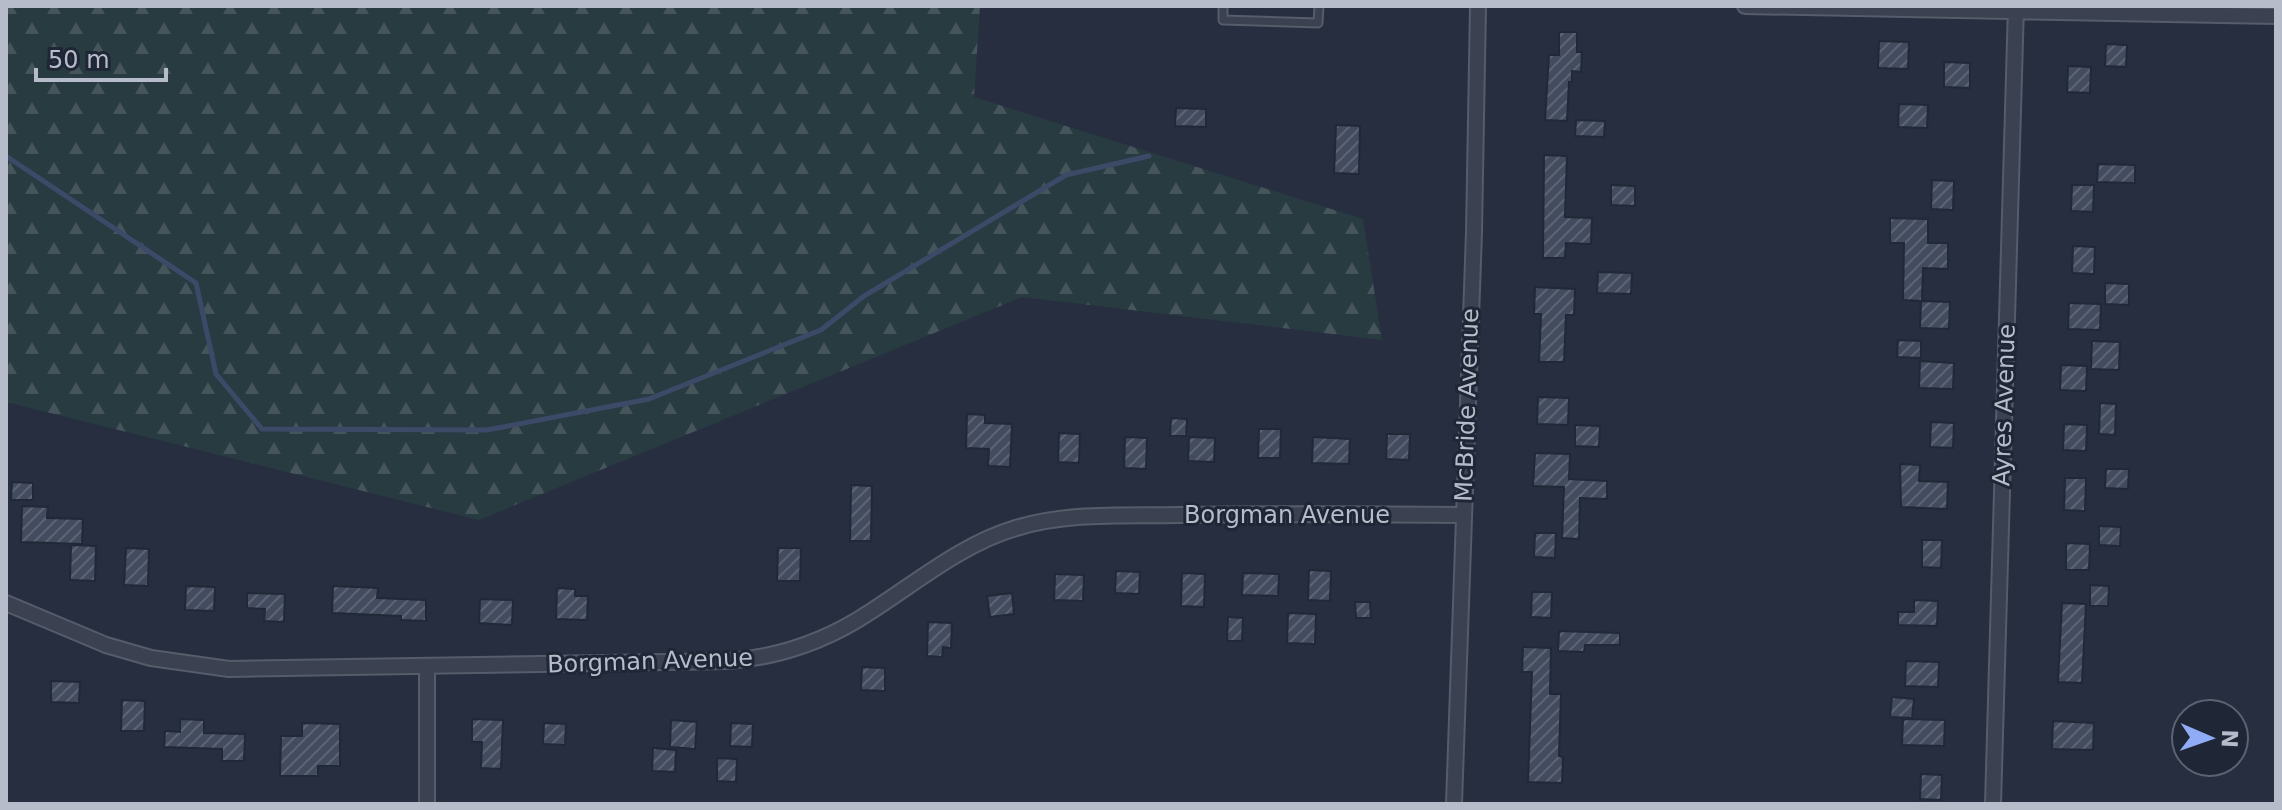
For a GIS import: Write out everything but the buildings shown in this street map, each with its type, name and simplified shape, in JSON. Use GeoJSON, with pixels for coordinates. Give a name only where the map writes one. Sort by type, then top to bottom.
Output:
{"type":"FeatureCollection","features":[{"type":"Feature","properties":{"kind":"street","name":"McBride Avenue"},"geometry":{"type":"LineString","coordinates":[[1454,804],[1474,232],[1478,6]]}},
{"type":"Feature","properties":{"kind":"street"},"geometry":{"type":"LineString","coordinates":[[1745,6],[2276,16]]}},
{"type":"Feature","properties":{"kind":"street","name":"Ayres Avenue"},"geometry":{"type":"LineString","coordinates":[[1993,804],[2016,9]]}},
{"type":"Feature","properties":{"kind":"street","name":"Borgman Avenue"},"geometry":{"type":"LineString","coordinates":[[6,603],[106,645],[151,658],[229,669],[729,661],[769,656],[809,643],[846,626],[977,543],[1018,527],[1054,519],[1247,514],[1463,515]]}},
{"type":"Feature","properties":{"kind":"street"},"geometry":{"type":"LineString","coordinates":[[427,666],[427,804]]}},
{"type":"Feature","properties":{"kind":"lane"},"geometry":{"type":"LineString","coordinates":[[1223,6],[1223,20],[1318,23],[1319,6]]}},
{"type":"Feature","properties":{"kind":"green space"},"geometry":{"type":"Polygon","coordinates":[[[6,6],[980,6],[974,97],[1363,219],[1382,340],[1022,297],[479,520],[6,402],[6,6]]]}},
{"type":"Feature","properties":{"kind":"waterway"},"geometry":{"type":"LineString","coordinates":[[6,156],[196,283],[216,374],[262,429],[487,430],[649,399],[821,330],[864,296],[1066,175],[1149,156]]}}]}
